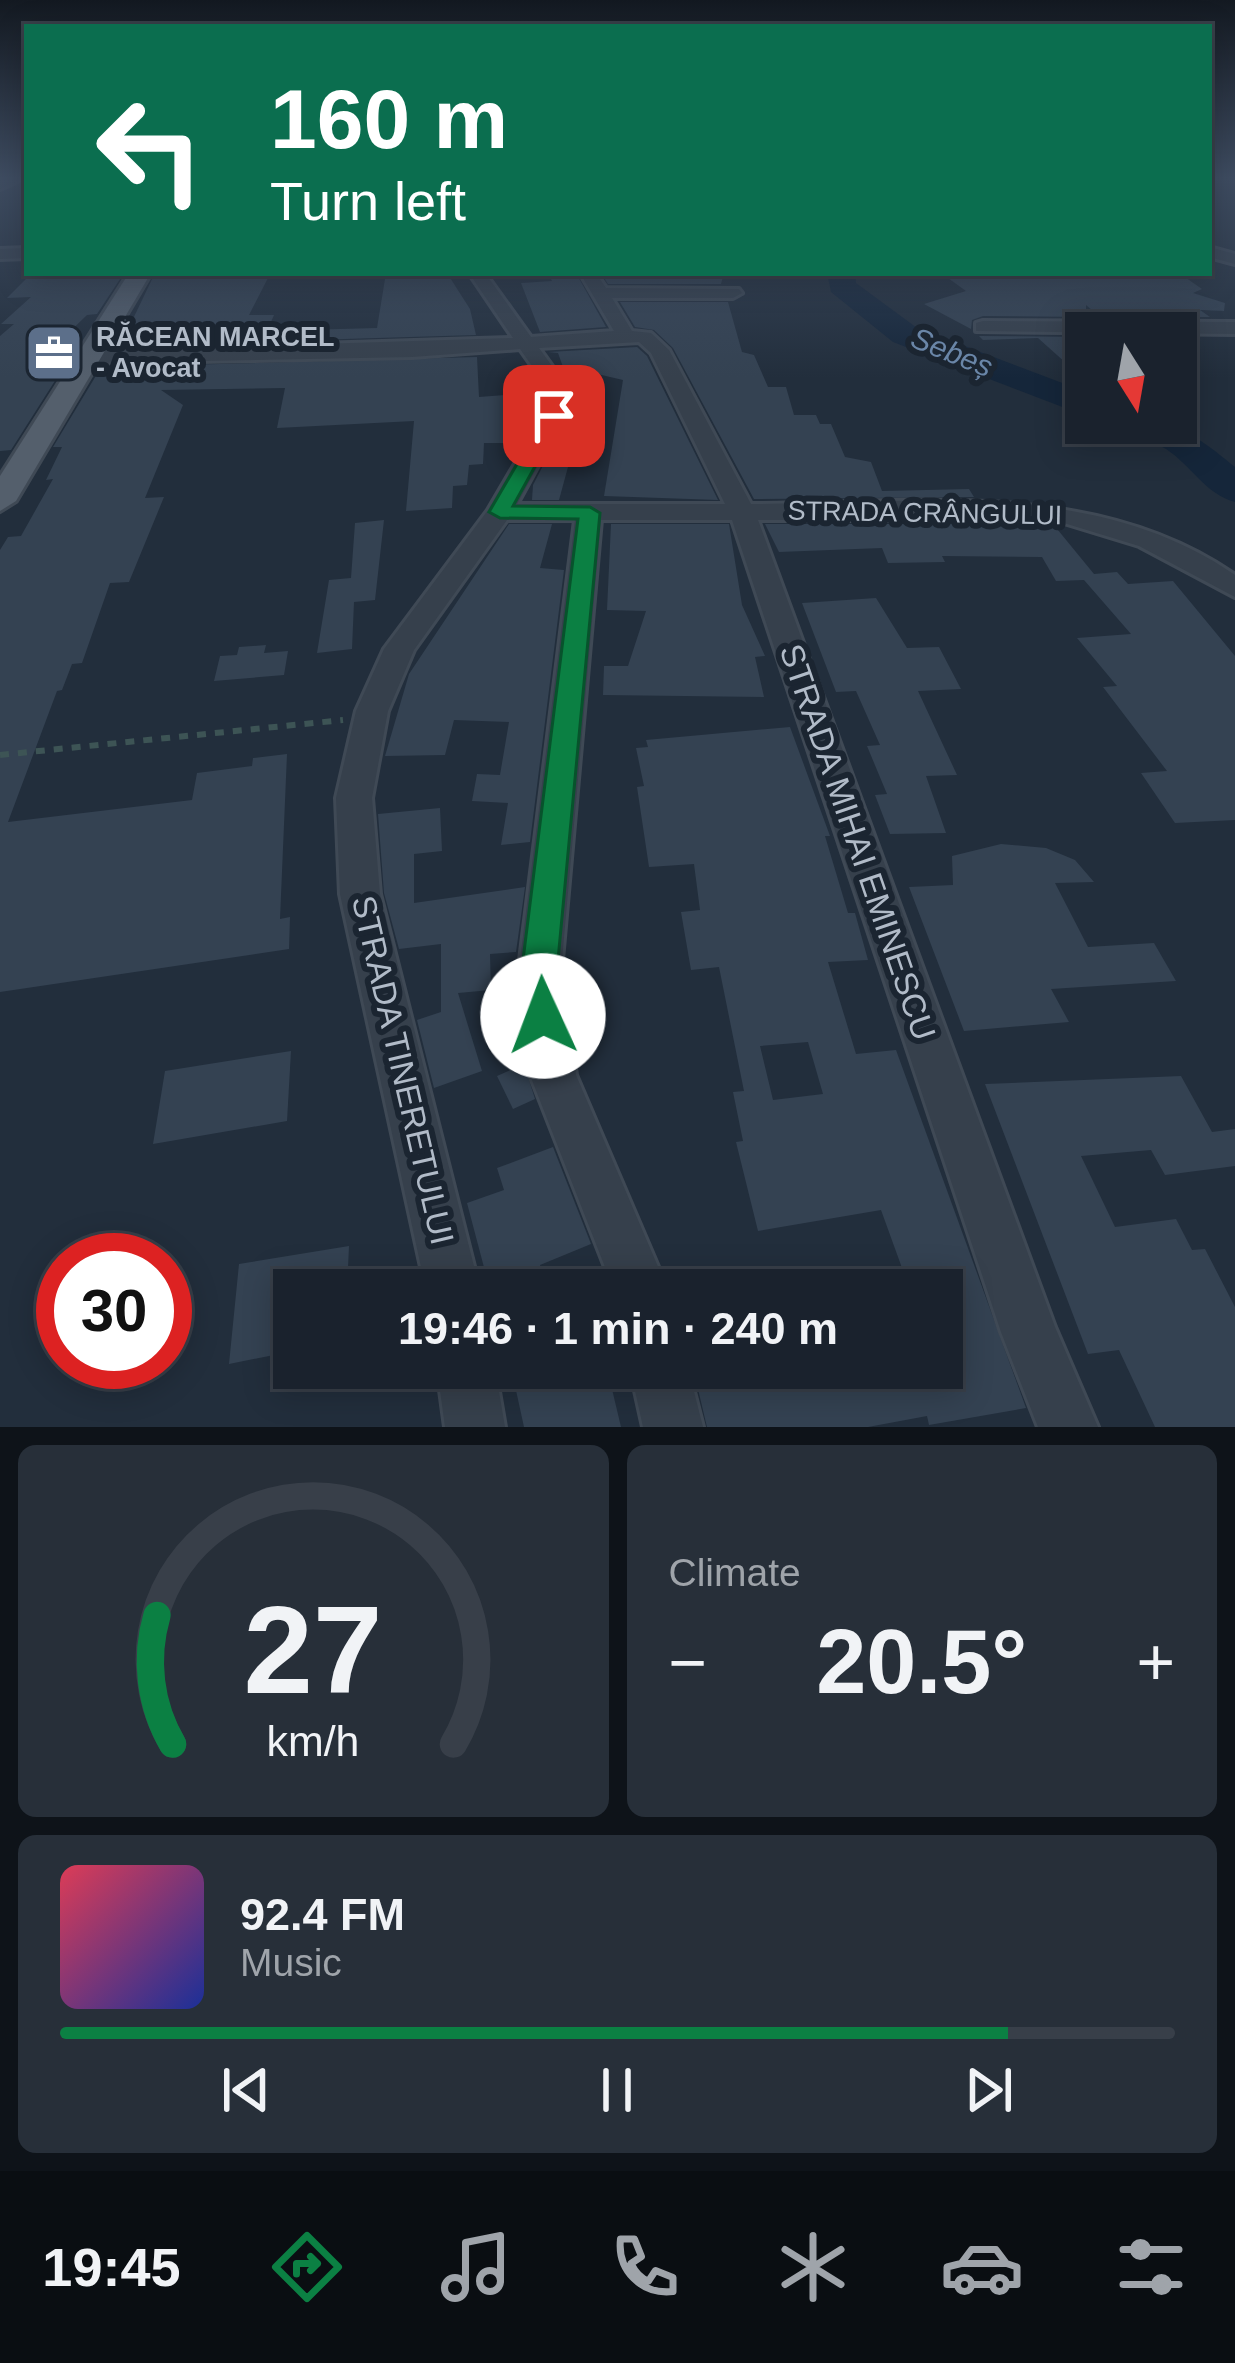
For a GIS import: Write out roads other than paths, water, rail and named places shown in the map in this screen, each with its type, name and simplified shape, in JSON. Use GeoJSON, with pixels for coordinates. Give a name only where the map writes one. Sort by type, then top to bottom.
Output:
{"type":"FeatureCollection","features":[{"type":"Feature","properties":{"kind":"main road"},"geometry":{"type":"LineString","coordinates":[[0,501],[138,276]]}},
{"type":"Feature","properties":{"kind":"street","name":"STRADA TINERETULUI"},"geometry":{"type":"LineString","coordinates":[[449,1269],[434,1187],[360,894],[354,798],[370,717],[399,649],[500,512],[554,416],[554,397],[530,346],[479,276]]}},
{"type":"Feature","properties":{"kind":"street","name":"STRADA MIHAI EMINESCU"},"geometry":{"type":"LineString","coordinates":[[593,283],[734,292]]}},
{"type":"Feature","properties":{"kind":"street","name":"STRADA MIHAI EMINESCU"},"geometry":{"type":"LineString","coordinates":[[593,283],[626,336],[644,337],[659,350],[742,512],[1029,1332],[1068,1427]]}},
{"type":"Feature","properties":{"kind":"street"},"geometry":{"type":"LineString","coordinates":[[983,327],[1235,328]]}},
{"type":"Feature","properties":{"kind":"street"},"geometry":{"type":"LineString","coordinates":[[88,357],[530,346],[626,336]]}},
{"type":"Feature","properties":{"kind":"street","name":"STRADA CRÂNGULUI"},"geometry":{"type":"LineString","coordinates":[[500,512],[1067,514],[1214,572],[1235,588]]}},
{"type":"Feature","properties":{"kind":"street"},"geometry":{"type":"LineString","coordinates":[[590,513],[541,960],[543,1016],[553,1075],[632,1269]]}},
{"type":"Feature","properties":{"kind":"street"},"geometry":{"type":"LineString","coordinates":[[470,1389],[476,1427]]}},
{"type":"Feature","properties":{"kind":"street"},"geometry":{"type":"LineString","coordinates":[[664,1389],[673,1427]]}},
{"type":"Feature","properties":{"kind":"waterway","name":"Sebeș"},"geometry":{"type":"LineString","coordinates":[[841,276],[841,286],[905,335],[1065,397]]}},
{"type":"Feature","properties":{"kind":"waterway","name":"Sebeș"},"geometry":{"type":"LineString","coordinates":[[1184,444],[1235,489]]}},
{"type":"Feature","properties":{"kind":"place","name":"RĂCEAN MARCEL - Avocat"},"geometry":{"type":"Point","coordinates":[54,353]}}]}
